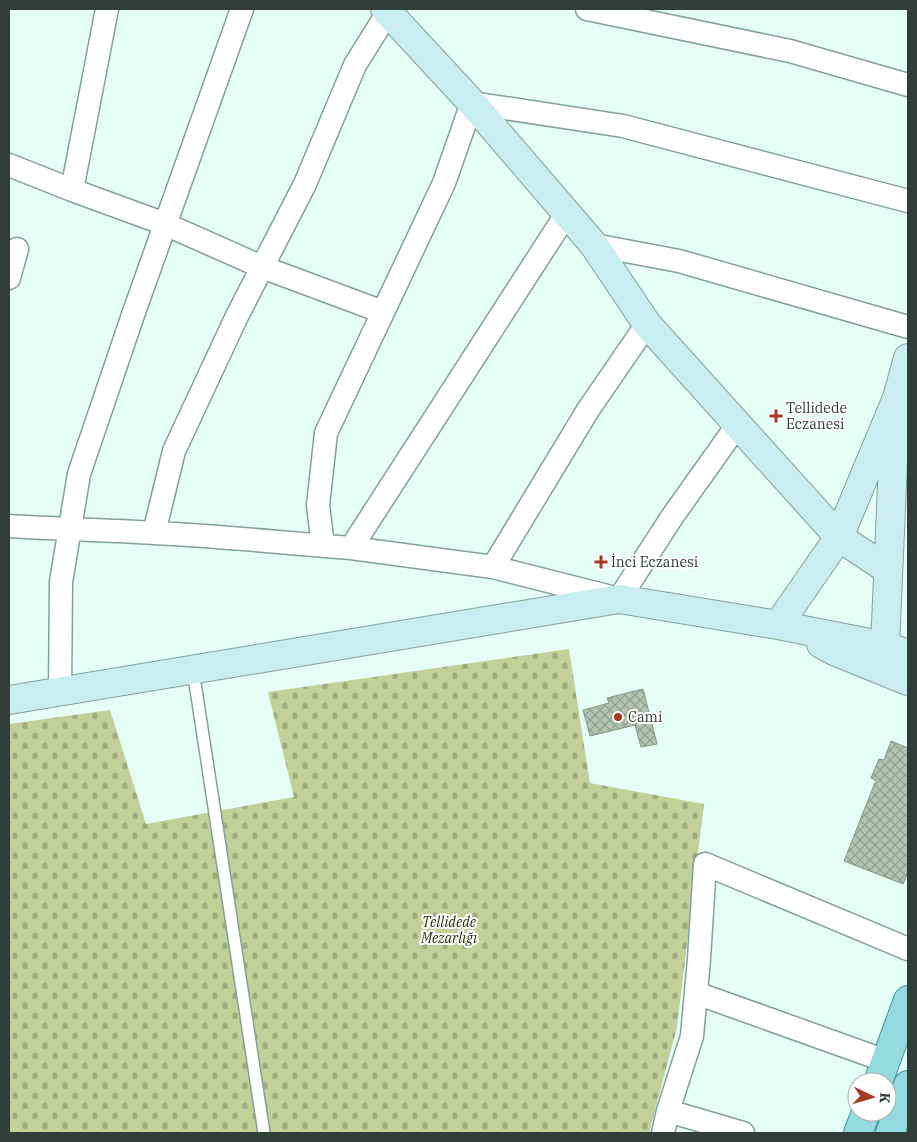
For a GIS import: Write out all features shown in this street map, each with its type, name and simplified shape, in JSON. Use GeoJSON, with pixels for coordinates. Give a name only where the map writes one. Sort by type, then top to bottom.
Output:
{"type":"FeatureCollection","features":[{"type":"Feature","properties":{"kind":"main road"},"geometry":{"type":"LineString","coordinates":[[882,1072],[908,1000]]}},
{"type":"Feature","properties":{"kind":"main road"},"geometry":{"type":"LineString","coordinates":[[890,1133],[908,1085]]}},
{"type":"Feature","properties":{"kind":"street"},"geometry":{"type":"LineString","coordinates":[[72,190],[107,9]]}},
{"type":"Feature","properties":{"kind":"street"},"geometry":{"type":"LineString","coordinates":[[60,692],[61,582],[79,474],[131,320],[242,9]]}},
{"type":"Feature","properties":{"kind":"street"},"geometry":{"type":"LineString","coordinates":[[587,9],[790,51],[908,85]]}},
{"type":"Feature","properties":{"kind":"street"},"geometry":{"type":"LineString","coordinates":[[154,533],[174,451],[262,267],[305,184],[356,65],[388,10],[472,103],[594,245],[647,324],[839,537],[888,570]]}},
{"type":"Feature","properties":{"kind":"street"},"geometry":{"type":"LineString","coordinates":[[472,103],[623,126],[908,201]]}},
{"type":"Feature","properties":{"kind":"street"},"geometry":{"type":"LineString","coordinates":[[323,546],[318,505],[326,433],[444,183],[472,103]]}},
{"type":"Feature","properties":{"kind":"street"},"geometry":{"type":"LineString","coordinates":[[9,165],[165,224],[262,267],[383,312]]}},
{"type":"Feature","properties":{"kind":"street"},"geometry":{"type":"LineString","coordinates":[[351,548],[567,213]]}},
{"type":"Feature","properties":{"kind":"street"},"geometry":{"type":"LineString","coordinates":[[594,245],[679,261],[908,327]]}},
{"type":"Feature","properties":{"kind":"street"},"geometry":{"type":"LineString","coordinates":[[9,278],[17,249]]}},
{"type":"Feature","properties":{"kind":"street"},"geometry":{"type":"LineString","coordinates":[[493,567],[588,410],[647,324]]}},
{"type":"Feature","properties":{"kind":"street"},"geometry":{"type":"LineString","coordinates":[[778,625],[839,537],[896,398],[908,358]]}},
{"type":"Feature","properties":{"kind":"street"},"geometry":{"type":"LineString","coordinates":[[896,398],[901,467],[900,516],[888,570],[892,657],[908,680]]}},
{"type":"Feature","properties":{"kind":"street"},"geometry":{"type":"LineString","coordinates":[[9,700],[619,599],[672,517],[738,424]]}},
{"type":"Feature","properties":{"kind":"street"},"geometry":{"type":"LineString","coordinates":[[9,526],[223,537],[351,548],[493,567],[619,599],[778,625],[892,657]]}},
{"type":"Feature","properties":{"kind":"street"},"geometry":{"type":"LineString","coordinates":[[663,1133],[668,1111],[692,1036],[705,864],[908,948]]}},
{"type":"Feature","properties":{"kind":"street"},"geometry":{"type":"LineString","coordinates":[[696,993],[882,1072]]}},
{"type":"Feature","properties":{"kind":"street"},"geometry":{"type":"LineString","coordinates":[[668,1111],[743,1133]]}},
{"type":"Feature","properties":{"kind":"lane"},"geometry":{"type":"LineString","coordinates":[[193,670],[264,1133]]}},
{"type":"Feature","properties":{"kind":"green space","name":"Tellidede Mezarlığı"},"geometry":{"type":"Polygon","coordinates":[[[569,649],[590,783],[704,804],[677,1027],[649,1133],[9,1133],[9,724],[110,710],[146,824],[294,797],[268,692],[569,649]]]}},
{"type":"Feature","properties":{"kind":"building","name":"Cami"},"geometry":{"type":"Polygon","coordinates":[[[643,689],[657,744],[641,747],[635,725],[590,736],[583,710],[609,703],[607,698],[643,689]]]}},
{"type":"Feature","properties":{"kind":"building"},"geometry":{"type":"Polygon","coordinates":[[[891,741],[908,748],[908,872],[903,884],[844,861],[876,780],[871,778],[879,759],[884,760],[891,741]]]}},
{"type":"Feature","properties":{"kind":"place","name":"Tellidede Eczanesi"},"geometry":{"type":"Point","coordinates":[776,416]}},
{"type":"Feature","properties":{"kind":"place","name":"İnci Eczanesi"},"geometry":{"type":"Point","coordinates":[601,562]}},
{"type":"Feature","properties":{"kind":"place","name":"Cami"},"geometry":{"type":"Point","coordinates":[618,717]}}]}
